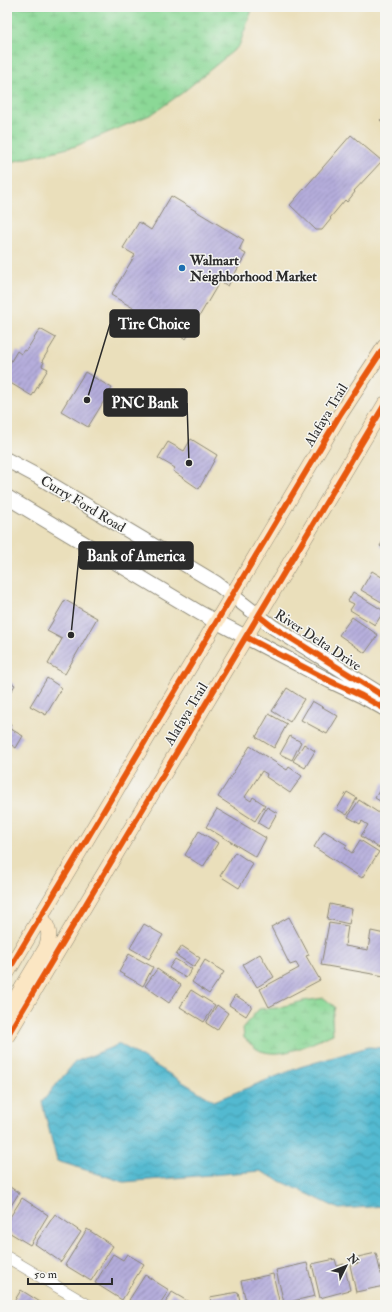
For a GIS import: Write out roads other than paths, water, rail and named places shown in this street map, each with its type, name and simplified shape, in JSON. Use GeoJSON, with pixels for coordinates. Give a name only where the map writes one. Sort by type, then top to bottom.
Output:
{"type":"FeatureCollection","features":[{"type":"Feature","properties":{"kind":"main road","name":"Alafaya Trail"},"geometry":{"type":"LineString","coordinates":[[7,972],[341,413],[385,346]]}},
{"type":"Feature","properties":{"kind":"main road","name":"Alafaya Trail"},"geometry":{"type":"LineString","coordinates":[[7,1036],[385,404]]}},
{"type":"Feature","properties":{"kind":"main road"},"geometry":{"type":"LineString","coordinates":[[7,1013],[46,948],[50,937],[48,928],[41,916]]}},
{"type":"Feature","properties":{"kind":"street","name":"Curry Ford Road"},"geometry":{"type":"LineString","coordinates":[[7,460],[37,476],[216,583],[259,616]]}},
{"type":"Feature","properties":{"kind":"street"},"geometry":{"type":"LineString","coordinates":[[7,497],[188,606],[246,637]]}},
{"type":"Feature","properties":{"kind":"street","name":"River Delta Drive"},"geometry":{"type":"LineString","coordinates":[[259,616],[385,697]]}},
{"type":"Feature","properties":{"kind":"street","name":"River Delta Drive"},"geometry":{"type":"LineString","coordinates":[[246,637],[385,709]]}},
{"type":"Feature","properties":{"kind":"street"},"geometry":{"type":"LineString","coordinates":[[7,1257],[88,1305]]}},
{"type":"Feature","properties":{"kind":"water"},"geometry":{"type":"Polygon","coordinates":[[[120,1044],[214,1101],[300,1067],[368,1047],[385,1048],[385,1206],[339,1209],[260,1171],[124,1182],[57,1161],[42,1102],[75,1062],[120,1044]]]}},
{"type":"Feature","properties":{"kind":"place","name":"Walmart Neighborhood Market"},"geometry":{"type":"Point","coordinates":[182,268]}},
{"type":"Feature","properties":{"kind":"place","name":"Tire Choice"},"geometry":{"type":"Point","coordinates":[87,400]}},
{"type":"Feature","properties":{"kind":"place","name":"PNC Bank"},"geometry":{"type":"Point","coordinates":[189,463]}},
{"type":"Feature","properties":{"kind":"place","name":"Bank of America"},"geometry":{"type":"Point","coordinates":[71,635]}}]}
